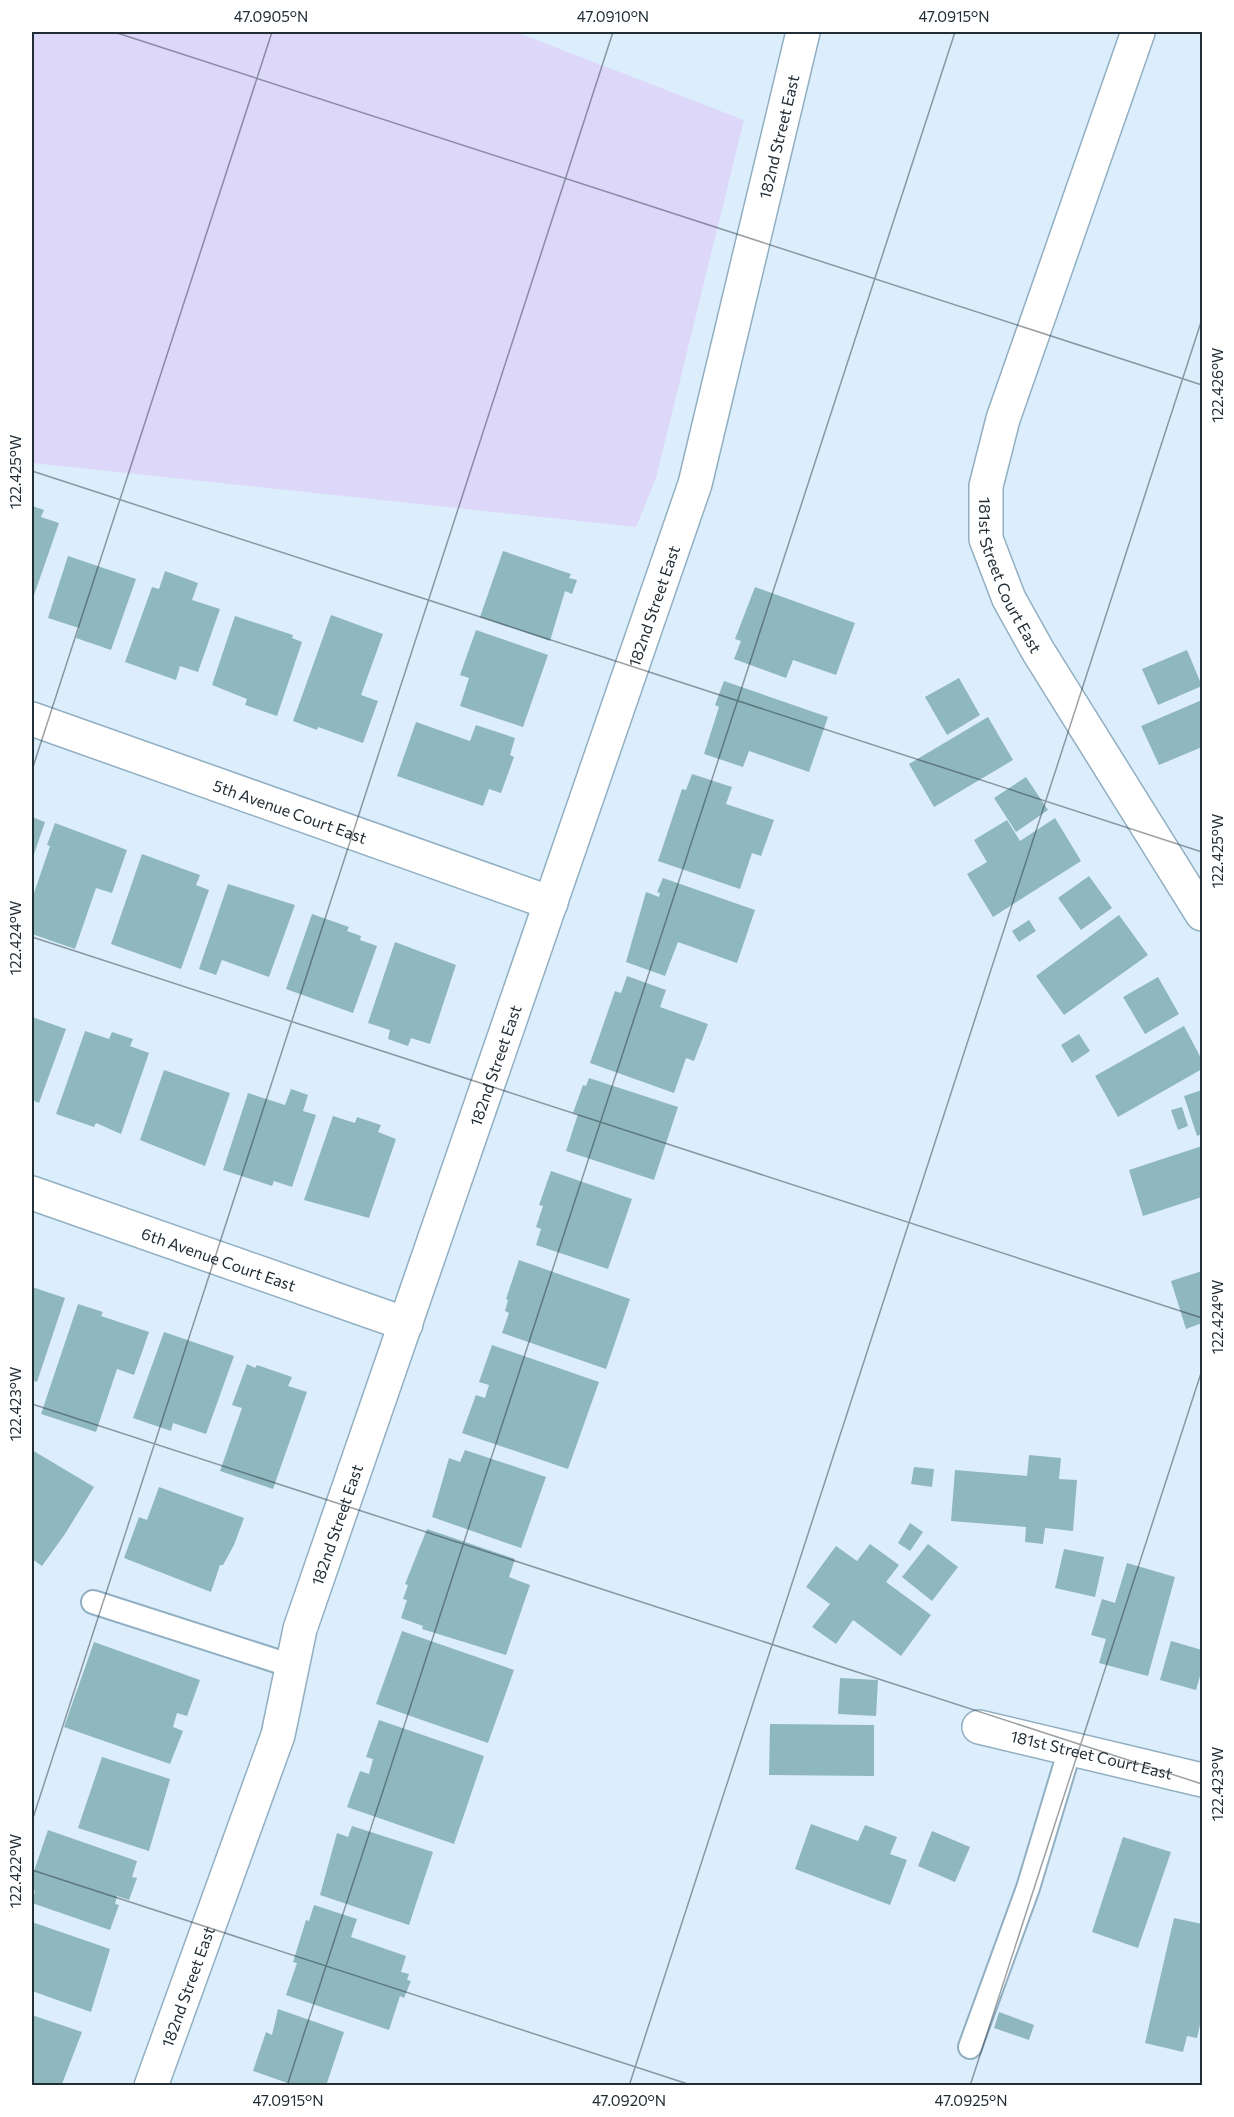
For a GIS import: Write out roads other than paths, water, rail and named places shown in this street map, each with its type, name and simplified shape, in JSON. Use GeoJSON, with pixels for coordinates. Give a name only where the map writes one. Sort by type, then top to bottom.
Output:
{"type":"FeatureCollection","features":[{"type":"Feature","properties":{"kind":"street","name":"182nd Street East"},"geometry":{"type":"LineString","coordinates":[[151,2085],[278,1735],[300,1629],[695,484],[803,32]]}},
{"type":"Feature","properties":{"kind":"street","name":"181st Street Court East"},"geometry":{"type":"LineString","coordinates":[[1138,32],[1003,419],[986,486],[986,539],[1009,599],[1038,651],[1203,914]]}},
{"type":"Feature","properties":{"kind":"street","name":"5th Avenue Court East"},"geometry":{"type":"LineString","coordinates":[[32,719],[551,903]]}},
{"type":"Feature","properties":{"kind":"street","name":"6th Avenue Court East"},"geometry":{"type":"LineString","coordinates":[[32,1193],[406,1324]]}},
{"type":"Feature","properties":{"kind":"street","name":"181st Street Court East"},"geometry":{"type":"LineString","coordinates":[[979,1727],[1203,1780]]}},
{"type":"Feature","properties":{"kind":"lane"},"geometry":{"type":"LineString","coordinates":[[93,1602],[292,1666]]}},
{"type":"Feature","properties":{"kind":"lane"},"geometry":{"type":"LineString","coordinates":[[970,2046],[1028,1888],[1070,1749]]}}]}
